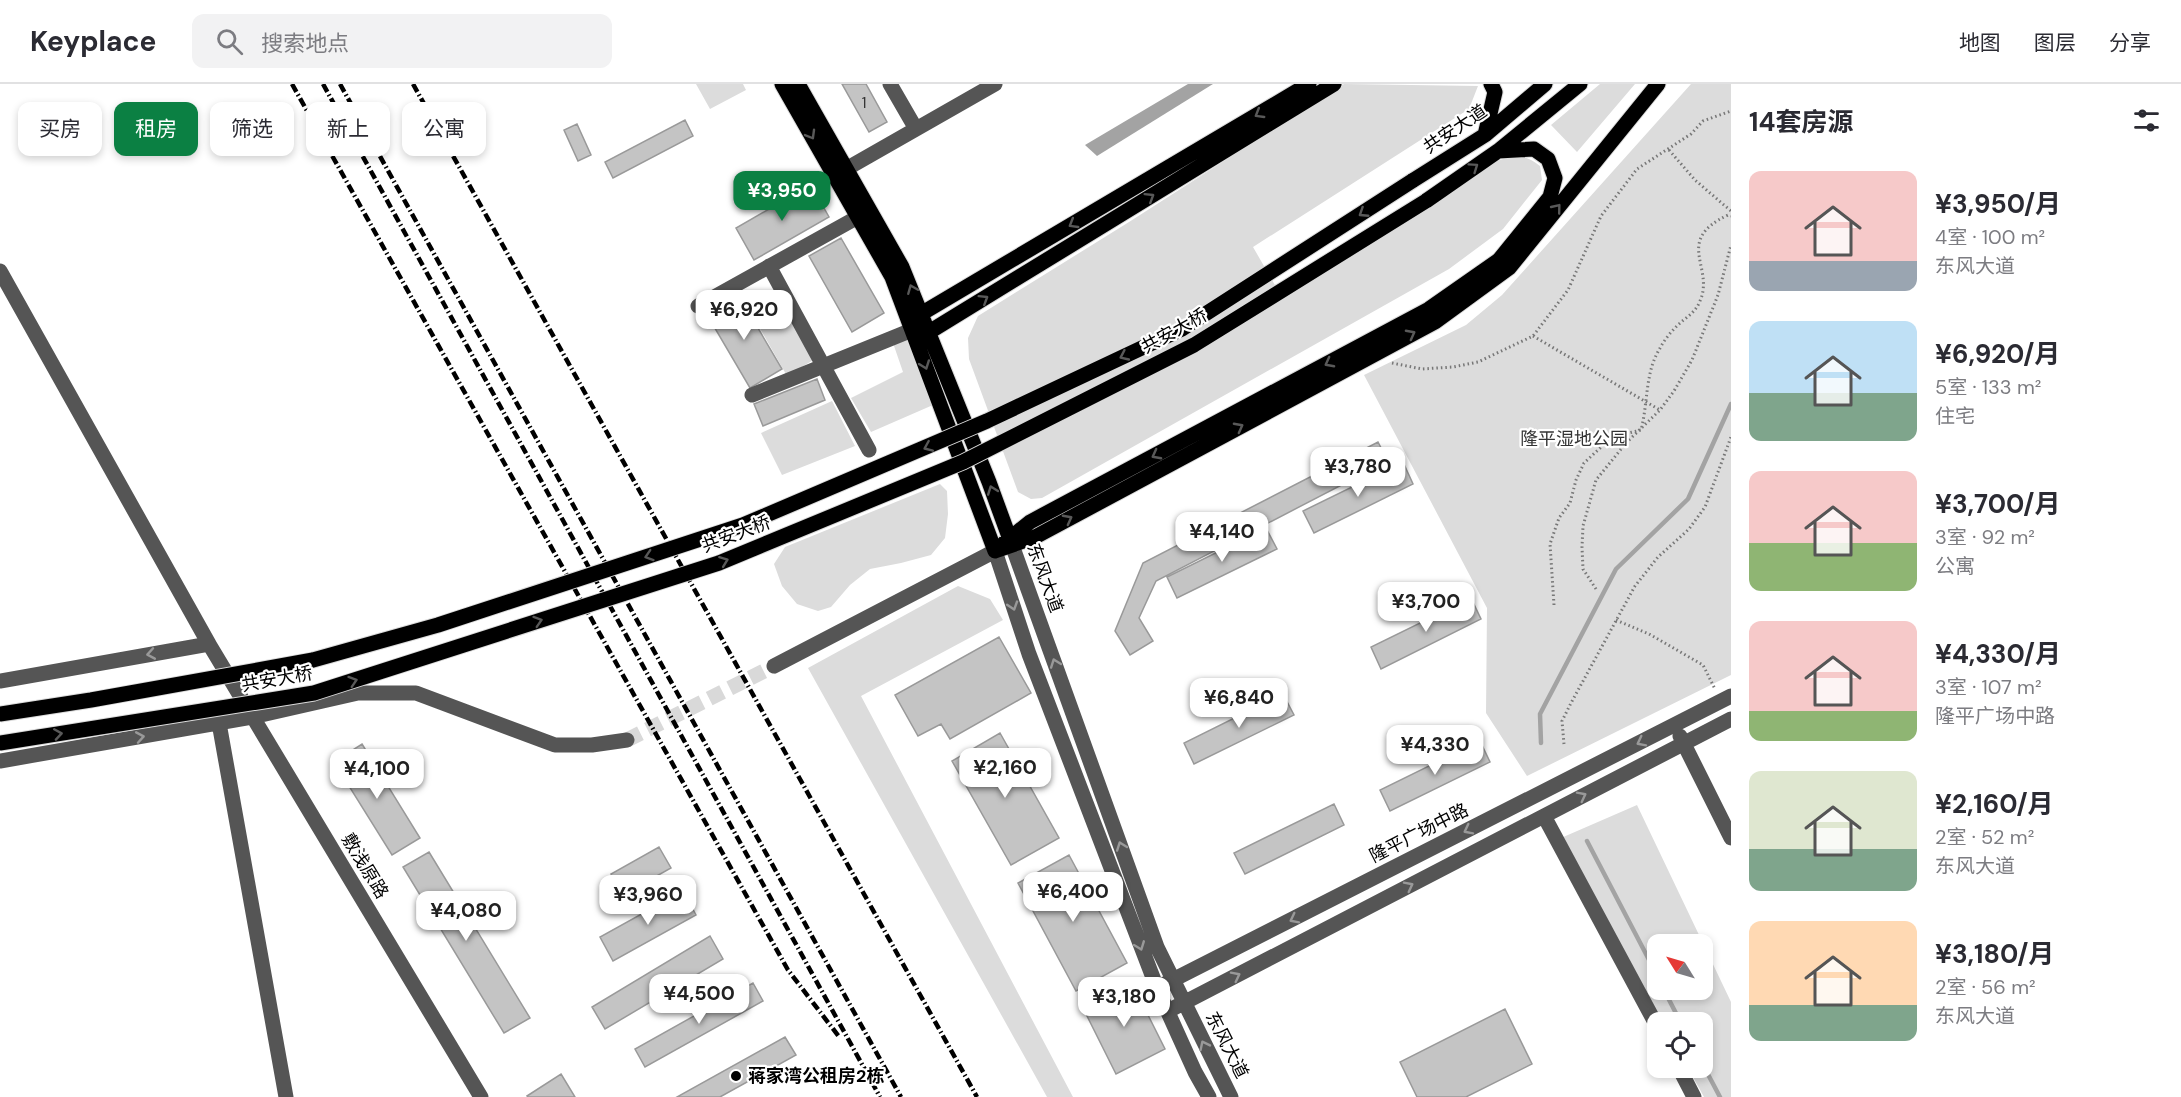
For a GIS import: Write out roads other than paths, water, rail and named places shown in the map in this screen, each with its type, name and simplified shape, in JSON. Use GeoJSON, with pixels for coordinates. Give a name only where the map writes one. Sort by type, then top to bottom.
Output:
{"type":"FeatureCollection","features":[{"type":"Feature","properties":{"kind":"main road"},"geometry":{"type":"LineString","coordinates":[[782,84],[918,327],[995,550],[1011,541],[1030,522],[1429,309],[1499,260],[1550,197],[1555,178],[1548,159],[1534,149],[1498,151]]}},
{"type":"Feature","properties":{"kind":"main road","name":"东风大道"},"geometry":{"type":"LineString","coordinates":[[798,84],[903,267],[918,327],[1011,541]]}},
{"type":"Feature","properties":{"kind":"main road"},"geometry":{"type":"LineString","coordinates":[[918,327],[1309,84]]}},
{"type":"Feature","properties":{"kind":"main road"},"geometry":{"type":"LineString","coordinates":[[918,327],[1334,84]]}},
{"type":"Feature","properties":{"kind":"main road"},"geometry":{"type":"LineString","coordinates":[[1485,135],[1495,92],[1491,84]]}},
{"type":"Feature","properties":{"kind":"main road","name":"共安大道"},"geometry":{"type":"LineString","coordinates":[[1412,181],[1485,135],[1545,84]]}},
{"type":"Feature","properties":{"kind":"main road","name":"共安大桥"},"geometry":{"type":"LineString","coordinates":[[0,743],[314,693],[719,563],[963,462],[1194,345],[1426,201],[1498,151],[1581,84]]}},
{"type":"Feature","properties":{"kind":"main road"},"geometry":{"type":"LineString","coordinates":[[1011,541],[1035,537],[1435,322],[1509,268],[1658,84]]}},
{"type":"Feature","properties":{"kind":"main road","name":"共安大桥"},"geometry":{"type":"LineString","coordinates":[[0,714],[92,700],[313,660],[438,625],[743,525],[987,421],[1182,329],[1412,181]]}},
{"type":"Feature","properties":{"kind":"street"},"geometry":{"type":"LineString","coordinates":[[890,84],[916,129]]}},
{"type":"Feature","properties":{"kind":"street"},"geometry":{"type":"LineString","coordinates":[[846,169],[995,84]]}},
{"type":"Feature","properties":{"kind":"street"},"geometry":{"type":"LineString","coordinates":[[698,306],[858,217]]}},
{"type":"Feature","properties":{"kind":"street"},"geometry":{"type":"LineString","coordinates":[[769,266],[869,450]]}},
{"type":"Feature","properties":{"kind":"street","name":"敷浅原路"},"geometry":{"type":"LineString","coordinates":[[0,271],[209,644],[481,1097]]}},
{"type":"Feature","properties":{"kind":"street"},"geometry":{"type":"LineString","coordinates":[[752,395],[918,327]]}},
{"type":"Feature","properties":{"kind":"street","name":"东风大道"},"geometry":{"type":"LineString","coordinates":[[1011,541],[1158,947],[1231,1097]]}},
{"type":"Feature","properties":{"kind":"street"},"geometry":{"type":"LineString","coordinates":[[774,666],[995,550],[1029,654],[1156,988],[1209,1097]]}},
{"type":"Feature","properties":{"kind":"street"},"geometry":{"type":"LineString","coordinates":[[0,681],[209,644]]}},
{"type":"Feature","properties":{"kind":"street"},"geometry":{"type":"LineString","coordinates":[[0,761],[252,717],[358,693],[416,693],[555,745],[592,745],[627,740]]}},
{"type":"Feature","properties":{"kind":"street","name":"隆平广场中路"},"geometry":{"type":"LineString","coordinates":[[1156,988],[1726,699]]}},
{"type":"Feature","properties":{"kind":"street"},"geometry":{"type":"LineString","coordinates":[[1168,1011],[1731,719]]}},
{"type":"Feature","properties":{"kind":"street"},"geometry":{"type":"LineString","coordinates":[[219,723],[286,1097]]}},
{"type":"Feature","properties":{"kind":"street"},"geometry":{"type":"LineString","coordinates":[[1674,725],[1731,838]]}},
{"type":"Feature","properties":{"kind":"street"},"geometry":{"type":"LineString","coordinates":[[1544,816],[1649,1012]]}},
{"type":"Feature","properties":{"kind":"street"},"geometry":{"type":"LineString","coordinates":[[1684,1078],[1694,1097]]}},
{"type":"Feature","properties":{"kind":"waterway"},"geometry":{"type":"LineString","coordinates":[[1541,743],[1540,714],[1616,569],[1688,499],[1731,404]]}},
{"type":"Feature","properties":{"kind":"waterway"},"geometry":{"type":"LineString","coordinates":[[1587,841],[1647,956]]}},
{"type":"Feature","properties":{"kind":"waterway"},"geometry":{"type":"LineString","coordinates":[[1669,1000],[1675,1012]]}},
{"type":"Feature","properties":{"kind":"waterway"},"geometry":{"type":"LineString","coordinates":[[1710,1078],[1720,1097]]}},
{"type":"Feature","properties":{"kind":"tunnel"},"geometry":{"type":"LineString","coordinates":[[627,740],[774,666]]}},
{"type":"Feature","properties":{"kind":"railway"},"geometry":{"type":"LineString","coordinates":[[292,84],[788,970],[840,1038]]}},
{"type":"Feature","properties":{"kind":"railway"},"geometry":{"type":"LineString","coordinates":[[323,84],[880,1097]]}},
{"type":"Feature","properties":{"kind":"railway"},"geometry":{"type":"LineString","coordinates":[[340,84],[901,1097]]}},
{"type":"Feature","properties":{"kind":"railway"},"geometry":{"type":"LineString","coordinates":[[413,84],[977,1097]]}},
{"type":"Feature","properties":{"kind":"place","name":"蒋家湾公租房2栋"},"geometry":{"type":"Point","coordinates":[736,1076]}},
{"type":"Feature","properties":{"kind":"park label","name":"隆平湿地公园"},"geometry":{"type":"Point","coordinates":[1574,439]}}]}
